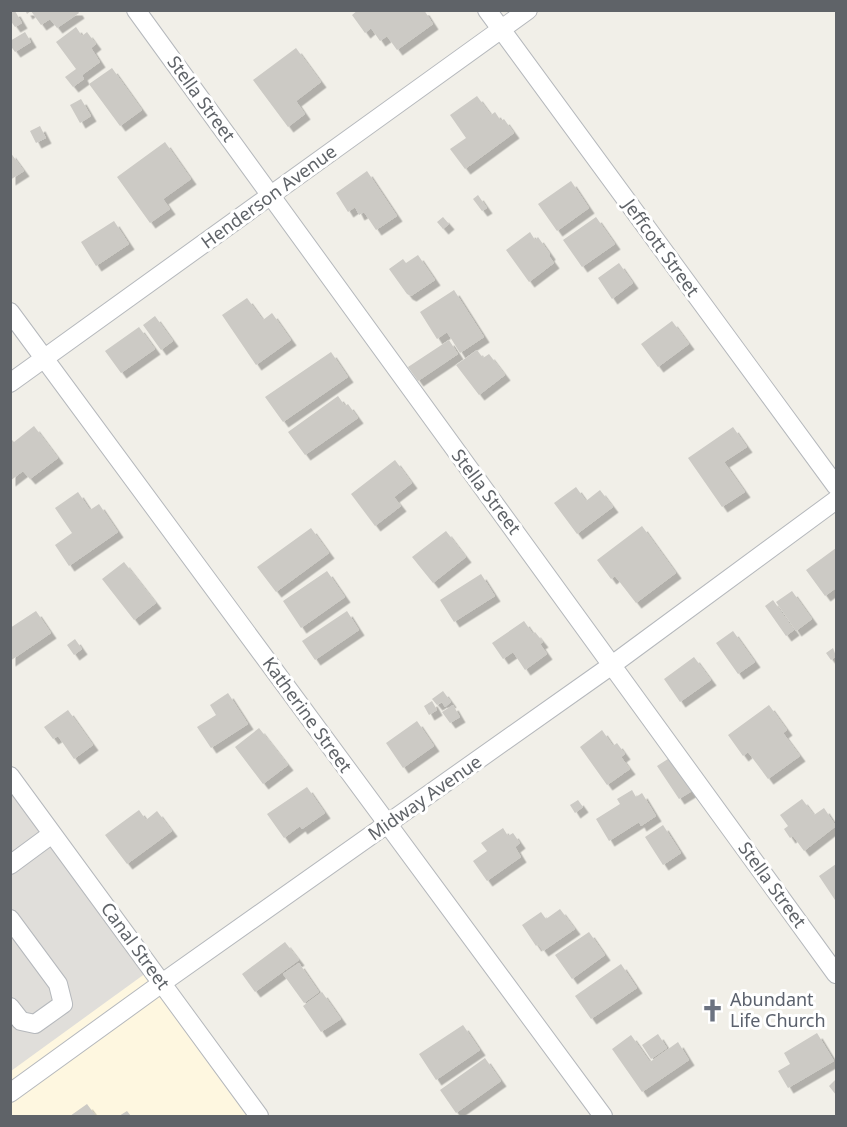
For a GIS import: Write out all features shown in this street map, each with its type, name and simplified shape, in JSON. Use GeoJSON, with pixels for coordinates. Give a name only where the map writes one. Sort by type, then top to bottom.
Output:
{"type":"FeatureCollection","features":[{"type":"Feature","properties":{"kind":"street","name":"Stella Street"},"geometry":{"type":"LineString","coordinates":[[136,10],[455,452],[837,974]]}},
{"type":"Feature","properties":{"kind":"street","name":"Jeffcott Street"},"geometry":{"type":"LineString","coordinates":[[487,10],[837,486]]}},
{"type":"Feature","properties":{"kind":"street","name":"Henderson Avenue"},"geometry":{"type":"LineString","coordinates":[[10,383],[528,10]]}},
{"type":"Feature","properties":{"kind":"street","name":"Katherine Street"},"geometry":{"type":"LineString","coordinates":[[10,312],[603,1116]]}},
{"type":"Feature","properties":{"kind":"street","name":"Midway Avenue"},"geometry":{"type":"LineString","coordinates":[[10,1093],[612,665],[837,500]]}},
{"type":"Feature","properties":{"kind":"street","name":"Canal Street"},"geometry":{"type":"LineString","coordinates":[[10,776],[259,1116]]}},
{"type":"Feature","properties":{"kind":"street"},"geometry":{"type":"LineString","coordinates":[[10,865],[52,834]]}},
{"type":"Feature","properties":{"kind":"street"},"geometry":{"type":"LineString","coordinates":[[10,919],[58,984],[63,1004],[35,1024],[21,1021],[10,1007]]}},
{"type":"Feature","properties":{"kind":"shaded area"},"geometry":{"type":"Polygon","coordinates":[[[10,779],[150,970],[11,1071],[10,1071],[10,779]]]}},
{"type":"Feature","properties":{"kind":"shaded area"},"geometry":{"type":"Polygon","coordinates":[[[150,970],[256,1116],[11,1116],[10,1071],[150,970]]]}},
{"type":"Feature","properties":{"kind":"building"},"geometry":{"type":"Polygon","coordinates":[[[25,10],[77,10],[79,13],[57,28],[50,19],[41,25],[31,11],[27,14],[25,10]]]}},
{"type":"Feature","properties":{"kind":"building"},"geometry":{"type":"Polygon","coordinates":[[[358,10],[424,10],[433,24],[397,50],[387,36],[380,41],[371,28],[365,33],[352,15],[358,10]]]}},
{"type":"Feature","properties":{"kind":"building"},"geometry":{"type":"Polygon","coordinates":[[[15,11],[22,23],[15,27],[10,20],[10,13],[15,11]]]}},
{"type":"Feature","properties":{"kind":"building"},"geometry":{"type":"Polygon","coordinates":[[[76,27],[82,36],[87,32],[96,44],[91,48],[100,62],[82,75],[84,79],[73,87],[65,77],[76,69],[56,42],[76,27]]]}},
{"type":"Feature","properties":{"kind":"building"},"geometry":{"type":"Polygon","coordinates":[[[25,32],[31,42],[15,52],[10,41],[25,32]]]}},
{"type":"Feature","properties":{"kind":"building"},"geometry":{"type":"Polygon","coordinates":[[[296,48],[321,82],[296,101],[305,114],[288,127],[253,80],[296,48]]]}},
{"type":"Feature","properties":{"kind":"building"},"geometry":{"type":"Polygon","coordinates":[[[112,68],[142,110],[120,126],[89,84],[112,68]]]}},
{"type":"Feature","properties":{"kind":"building"},"geometry":{"type":"Polygon","coordinates":[[[477,96],[491,115],[495,112],[501,121],[504,119],[514,133],[465,169],[450,149],[466,138],[450,115],[477,96]]]}},
{"type":"Feature","properties":{"kind":"building"},"geometry":{"type":"Polygon","coordinates":[[[81,99],[91,116],[80,123],[70,105],[81,99]]]}},
{"type":"Feature","properties":{"kind":"building"},"geometry":{"type":"Polygon","coordinates":[[[40,126],[46,138],[36,143],[30,131],[40,126]]]}},
{"type":"Feature","properties":{"kind":"building"},"geometry":{"type":"Polygon","coordinates":[[[165,142],[191,179],[163,199],[170,209],[150,223],[117,177],[165,142]]]}},
{"type":"Feature","properties":{"kind":"building"},"geometry":{"type":"Polygon","coordinates":[[[10,152],[24,171],[10,180],[10,152]]]}},
{"type":"Feature","properties":{"kind":"building"},"geometry":{"type":"Polygon","coordinates":[[[367,171],[397,216],[376,230],[364,212],[359,215],[355,207],[348,212],[336,193],[367,171]]]}},
{"type":"Feature","properties":{"kind":"building"},"geometry":{"type":"Polygon","coordinates":[[[571,181],[589,208],[557,231],[538,204],[571,181]]]}},
{"type":"Feature","properties":{"kind":"building"},"geometry":{"type":"Polygon","coordinates":[[[478,195],[487,208],[482,211],[473,199],[478,195]]]}},
{"type":"Feature","properties":{"kind":"building"},"geometry":{"type":"Polygon","coordinates":[[[443,217],[449,224],[443,229],[437,222],[443,217]]]}},
{"type":"Feature","properties":{"kind":"building"},"geometry":{"type":"Polygon","coordinates":[[[596,217],[615,244],[582,267],[563,240],[596,217]]]}},
{"type":"Feature","properties":{"kind":"building"},"geometry":{"type":"Polygon","coordinates":[[[114,221],[129,244],[96,266],[81,242],[114,221]]]}},
{"type":"Feature","properties":{"kind":"building"},"geometry":{"type":"Polygon","coordinates":[[[530,232],[535,240],[538,237],[554,263],[529,282],[506,250],[530,232]]]}},
{"type":"Feature","properties":{"kind":"building"},"geometry":{"type":"Polygon","coordinates":[[[418,255],[435,280],[411,296],[407,294],[389,269],[403,259],[406,263],[418,255]]]}},
{"type":"Feature","properties":{"kind":"building"},"geometry":{"type":"Polygon","coordinates":[[[619,263],[633,283],[612,299],[598,278],[619,263]]]}},
{"type":"Feature","properties":{"kind":"building"},"geometry":{"type":"Polygon","coordinates":[[[454,290],[484,337],[460,353],[447,332],[437,339],[420,312],[454,290]]]}},
{"type":"Feature","properties":{"kind":"building"},"geometry":{"type":"Polygon","coordinates":[[[247,298],[263,320],[272,313],[291,340],[256,365],[222,315],[247,298]]]}},
{"type":"Feature","properties":{"kind":"building"},"geometry":{"type":"Polygon","coordinates":[[[155,316],[173,341],[161,350],[143,325],[155,316]]]}},
{"type":"Feature","properties":{"kind":"building"},"geometry":{"type":"Polygon","coordinates":[[[672,321],[689,344],[658,367],[641,344],[672,321]]]}},
{"type":"Feature","properties":{"kind":"building"},"geometry":{"type":"Polygon","coordinates":[[[139,327],[155,349],[121,373],[105,351],[139,327]]]}},
{"type":"Feature","properties":{"kind":"building"},"geometry":{"type":"Polygon","coordinates":[[[449,340],[458,354],[418,381],[408,367],[449,340]]]}},
{"type":"Feature","properties":{"kind":"building"},"geometry":{"type":"Polygon","coordinates":[[[477,350],[483,358],[489,354],[505,375],[479,395],[456,365],[477,350]]]}},
{"type":"Feature","properties":{"kind":"building"},"geometry":{"type":"Polygon","coordinates":[[[331,352],[348,377],[283,422],[265,397],[331,352]]]}},
{"type":"Feature","properties":{"kind":"building"},"geometry":{"type":"Polygon","coordinates":[[[338,396],[345,406],[348,404],[358,418],[305,455],[288,432],[338,396]]]}},
{"type":"Feature","properties":{"kind":"building"},"geometry":{"type":"Polygon","coordinates":[[[34,426],[58,458],[30,479],[23,471],[10,481],[10,438],[14,442],[34,426]]]}},
{"type":"Feature","properties":{"kind":"building"},"geometry":{"type":"Polygon","coordinates":[[[733,427],[747,447],[724,462],[745,492],[722,507],[688,458],[733,427]]]}},
{"type":"Feature","properties":{"kind":"building"},"geometry":{"type":"Polygon","coordinates":[[[395,460],[412,483],[394,497],[401,506],[375,526],[351,494],[395,460]]]}},
{"type":"Feature","properties":{"kind":"building"},"geometry":{"type":"Polygon","coordinates":[[[576,487],[586,501],[600,490],[613,507],[577,534],[554,503],[576,487]]]}},
{"type":"Feature","properties":{"kind":"building"},"geometry":{"type":"Polygon","coordinates":[[[78,492],[90,510],[99,504],[118,532],[69,566],[55,545],[72,533],[55,508],[78,492]]]}},
{"type":"Feature","properties":{"kind":"building"},"geometry":{"type":"Polygon","coordinates":[[[642,526],[676,573],[636,603],[615,576],[611,579],[597,560],[642,526]]]}},
{"type":"Feature","properties":{"kind":"building"},"geometry":{"type":"Polygon","coordinates":[[[311,528],[329,553],[276,592],[257,567],[311,528]]]}},
{"type":"Feature","properties":{"kind":"building"},"geometry":{"type":"Polygon","coordinates":[[[446,531],[466,557],[433,583],[412,557],[446,531]]]}},
{"type":"Feature","properties":{"kind":"building"},"geometry":{"type":"Polygon","coordinates":[[[836,548],[836,588],[825,596],[806,570],[836,548]]]}},
{"type":"Feature","properties":{"kind":"building"},"geometry":{"type":"Polygon","coordinates":[[[124,562],[156,603],[134,620],[102,579],[124,562]]]}},
{"type":"Feature","properties":{"kind":"building"},"geometry":{"type":"Polygon","coordinates":[[[327,571],[345,597],[301,628],[283,601],[327,571]]]}},
{"type":"Feature","properties":{"kind":"building"},"geometry":{"type":"Polygon","coordinates":[[[481,574],[495,596],[454,622],[440,600],[481,574]]]}},
{"type":"Feature","properties":{"kind":"building"},"geometry":{"type":"Polygon","coordinates":[[[792,591],[812,619],[796,631],[776,602],[792,591]]]}},
{"type":"Feature","properties":{"kind":"building"},"geometry":{"type":"Polygon","coordinates":[[[773,600],[794,630],[786,636],[765,606],[773,600]]]}},
{"type":"Feature","properties":{"kind":"building"},"geometry":{"type":"Polygon","coordinates":[[[36,611],[51,633],[10,661],[10,628],[36,611]]]}},
{"type":"Feature","properties":{"kind":"building"},"geometry":{"type":"Polygon","coordinates":[[[347,611],[359,630],[315,660],[302,641],[347,611]]]}},
{"type":"Feature","properties":{"kind":"building"},"geometry":{"type":"Polygon","coordinates":[[[524,621],[533,634],[535,632],[543,642],[540,644],[547,654],[525,670],[513,652],[503,659],[492,643],[524,621]]]}},
{"type":"Feature","properties":{"kind":"building"},"geometry":{"type":"Polygon","coordinates":[[[733,631],[755,662],[738,674],[716,643],[733,631]]]}},
{"type":"Feature","properties":{"kind":"building"},"geometry":{"type":"Polygon","coordinates":[[[75,639],[82,649],[74,655],[67,645],[75,639]]]}},
{"type":"Feature","properties":{"kind":"building"},"geometry":{"type":"Polygon","coordinates":[[[833,648],[836,656],[831,660],[826,653],[833,648]]]}},
{"type":"Feature","properties":{"kind":"building"},"geometry":{"type":"Polygon","coordinates":[[[694,657],[711,680],[680,702],[664,679],[694,657]]]}},
{"type":"Feature","properties":{"kind":"building"},"geometry":{"type":"Polygon","coordinates":[[[443,691],[451,702],[445,707],[442,702],[437,705],[432,699],[443,691]]]}},
{"type":"Feature","properties":{"kind":"building"},"geometry":{"type":"Polygon","coordinates":[[[228,693],[248,724],[211,748],[197,727],[216,715],[210,705],[228,693]]]}},
{"type":"Feature","properties":{"kind":"building"},"geometry":{"type":"Polygon","coordinates":[[[432,701],[437,710],[429,715],[424,706],[432,701]]]}},
{"type":"Feature","properties":{"kind":"building"},"geometry":{"type":"Polygon","coordinates":[[[453,705],[460,717],[450,723],[442,712],[453,705]]]}},
{"type":"Feature","properties":{"kind":"building"},"geometry":{"type":"Polygon","coordinates":[[[769,705],[787,730],[783,733],[800,756],[768,779],[748,752],[743,756],[728,735],[769,705]]]}},
{"type":"Feature","properties":{"kind":"building"},"geometry":{"type":"Polygon","coordinates":[[[68,710],[93,745],[74,759],[58,736],[53,739],[44,727],[68,710]]]}},
{"type":"Feature","properties":{"kind":"building"},"geometry":{"type":"Polygon","coordinates":[[[417,721],[434,746],[403,768],[386,743],[417,721]]]}},
{"type":"Feature","properties":{"kind":"building"},"geometry":{"type":"Polygon","coordinates":[[[259,728],[288,765],[263,784],[235,747],[259,728]]]}},
{"type":"Feature","properties":{"kind":"building"},"geometry":{"type":"Polygon","coordinates":[[[602,730],[613,746],[617,743],[625,754],[621,757],[630,769],[607,785],[580,747],[602,730]]]}},
{"type":"Feature","properties":{"kind":"building"},"geometry":{"type":"Polygon","coordinates":[[[671,757],[692,791],[679,799],[657,766],[671,757]]]}},
{"type":"Feature","properties":{"kind":"building"},"geometry":{"type":"Polygon","coordinates":[[[307,787],[325,813],[302,829],[300,826],[284,838],[267,814],[307,787]]]}},
{"type":"Feature","properties":{"kind":"building"},"geometry":{"type":"Polygon","coordinates":[[[632,790],[636,797],[642,793],[656,816],[641,826],[639,822],[609,841],[596,819],[620,804],[617,799],[632,790]]]}},
{"type":"Feature","properties":{"kind":"building"},"geometry":{"type":"Polygon","coordinates":[[[802,799],[814,815],[824,808],[836,826],[804,851],[793,836],[790,838],[784,829],[788,826],[780,815],[802,799]]]}},
{"type":"Feature","properties":{"kind":"building"},"geometry":{"type":"Polygon","coordinates":[[[578,800],[583,807],[575,813],[570,805],[578,800]]]}},
{"type":"Feature","properties":{"kind":"building"},"geometry":{"type":"Polygon","coordinates":[[[139,810],[146,820],[157,811],[172,831],[127,864],[105,835],[139,810]]]}},
{"type":"Feature","properties":{"kind":"building"},"geometry":{"type":"Polygon","coordinates":[[[663,825],[681,853],[663,865],[645,837],[663,825]]]}},
{"type":"Feature","properties":{"kind":"building"},"geometry":{"type":"Polygon","coordinates":[[[503,828],[508,836],[513,833],[520,843],[515,847],[521,857],[487,881],[473,861],[487,851],[481,843],[503,828]]]}},
{"type":"Feature","properties":{"kind":"building"},"geometry":{"type":"Polygon","coordinates":[[[836,864],[836,899],[835,900],[819,876],[836,864]]]}},
{"type":"Feature","properties":{"kind":"building"},"geometry":{"type":"Polygon","coordinates":[[[560,909],[575,929],[543,951],[538,944],[536,946],[522,925],[541,912],[546,919],[560,909]]]}},
{"type":"Feature","properties":{"kind":"building"},"geometry":{"type":"Polygon","coordinates":[[[589,932],[605,955],[572,979],[555,955],[589,932]]]}},
{"type":"Feature","properties":{"kind":"building"},"geometry":{"type":"Polygon","coordinates":[[[285,942],[299,960],[255,992],[242,974],[285,942]]]}},
{"type":"Feature","properties":{"kind":"building"},"geometry":{"type":"Polygon","coordinates":[[[299,963],[319,992],[304,1003],[283,974],[299,963]]]}},
{"type":"Feature","properties":{"kind":"building"},"geometry":{"type":"Polygon","coordinates":[[[621,964],[637,988],[591,1019],[575,996],[621,964]]]}},
{"type":"Feature","properties":{"kind":"building"},"geometry":{"type":"Polygon","coordinates":[[[322,992],[341,1019],[321,1032],[303,1006],[322,992]]]}},
{"type":"Feature","properties":{"kind":"building"},"geometry":{"type":"Polygon","coordinates":[[[463,1025],[480,1050],[436,1080],[419,1054],[463,1025]]]}},
{"type":"Feature","properties":{"kind":"building"},"geometry":{"type":"Polygon","coordinates":[[[817,1033],[834,1061],[788,1088],[778,1071],[790,1064],[784,1053],[817,1033]]]}},
{"type":"Feature","properties":{"kind":"building"},"geometry":{"type":"Polygon","coordinates":[[[658,1034],[667,1048],[651,1059],[642,1045],[658,1034]]]}},
{"type":"Feature","properties":{"kind":"building"},"geometry":{"type":"Polygon","coordinates":[[[631,1035],[650,1062],[678,1042],[689,1060],[642,1092],[612,1049],[631,1035]]]}},
{"type":"Feature","properties":{"kind":"building"},"geometry":{"type":"Polygon","coordinates":[[[485,1058],[501,1081],[456,1113],[440,1090],[485,1058]]]}},
{"type":"Feature","properties":{"kind":"building"},"geometry":{"type":"Polygon","coordinates":[[[836,1079],[836,1095],[829,1086],[836,1079]]]}},
{"type":"Feature","properties":{"kind":"building"},"geometry":{"type":"Polygon","coordinates":[[[87,1104],[96,1116],[70,1116],[87,1104]]]}},
{"type":"Feature","properties":{"kind":"building"},"geometry":{"type":"Polygon","coordinates":[[[127,1111],[131,1116],[119,1116],[127,1111]]]}},
{"type":"Feature","properties":{"kind":"place","name":"Abundant Life Church"},"geometry":{"type":"Point","coordinates":[712,1010]}}]}
